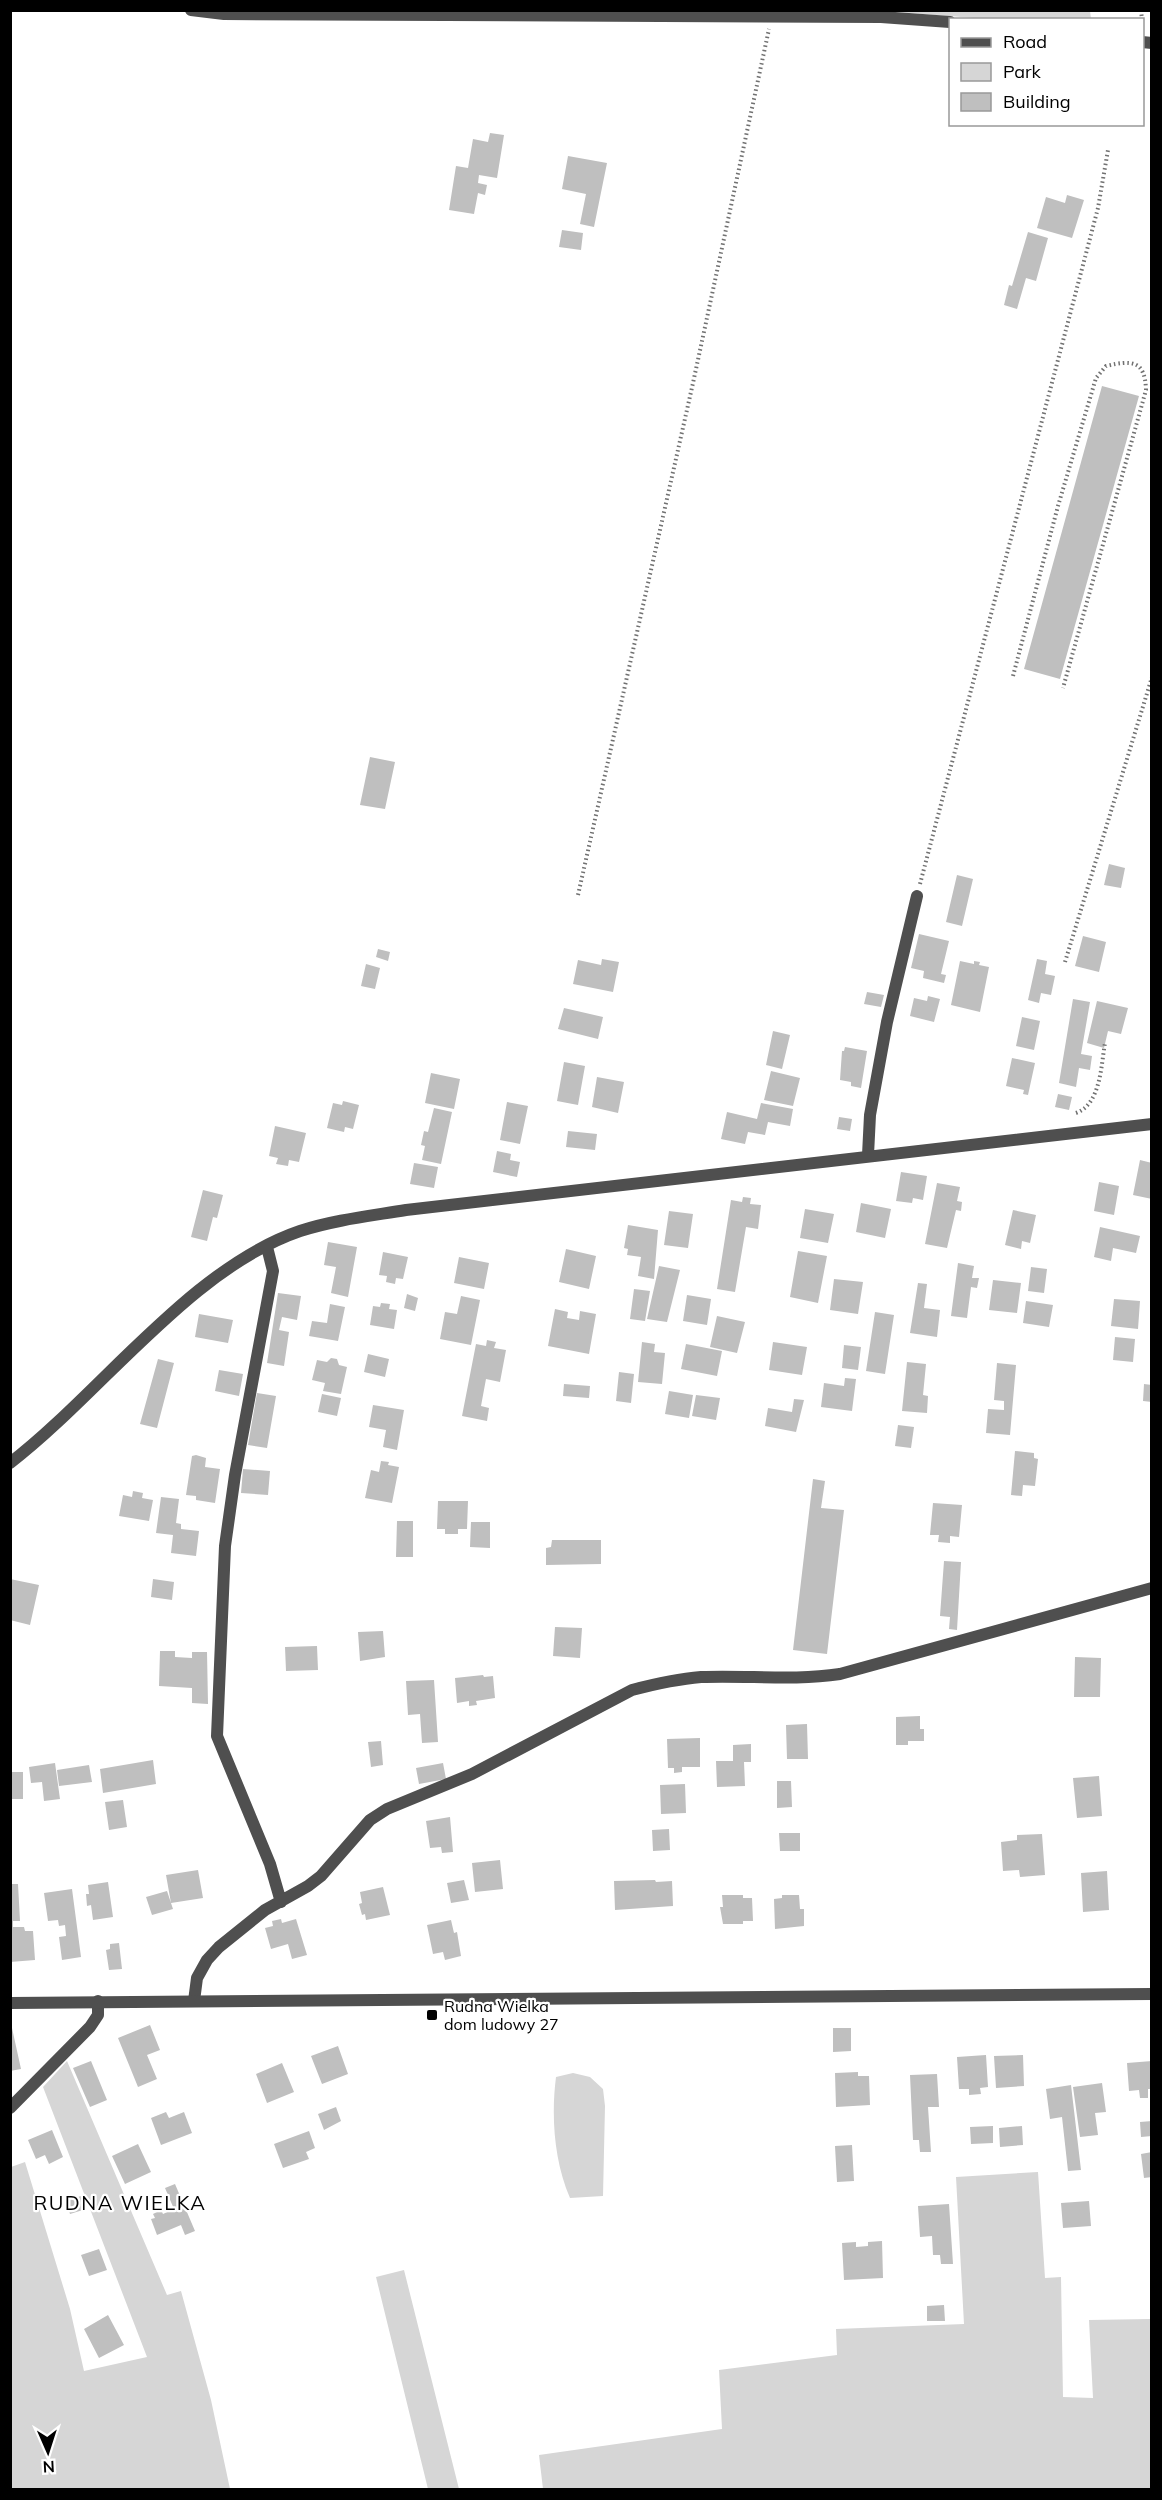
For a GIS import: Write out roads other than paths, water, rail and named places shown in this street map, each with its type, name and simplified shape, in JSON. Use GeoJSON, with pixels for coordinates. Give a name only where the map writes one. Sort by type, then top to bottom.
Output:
{"type":"FeatureCollection","features":[{"type":"Feature","properties":{"kind":"street"},"geometry":{"type":"LineString","coordinates":[[191,10],[224,14],[881,17],[949,22]]}},
{"type":"Feature","properties":{"kind":"street"},"geometry":{"type":"LineString","coordinates":[[868,1155],[870,1115],[887,1022],[917,896]]}},
{"type":"Feature","properties":{"kind":"street"},"geometry":{"type":"LineString","coordinates":[[10,1463],[62,1419],[192,1296],[236,1264],[298,1232],[337,1221],[868,1155],[1152,1124]]}},
{"type":"Feature","properties":{"kind":"street"},"geometry":{"type":"LineString","coordinates":[[267,1246],[273,1271],[235,1475],[225,1546],[217,1736],[270,1864],[281,1902]]}},
{"type":"Feature","properties":{"kind":"street"},"geometry":{"type":"LineString","coordinates":[[194,2001],[195,1985],[207,1960],[219,1947],[266,1910],[321,1876],[364,1826],[387,1809],[472,1774],[632,1690],[701,1677],[792,1678],[840,1674],[1152,1588]]}},
{"type":"Feature","properties":{"kind":"street"},"geometry":{"type":"LineString","coordinates":[[10,2003],[1152,1994]]}},
{"type":"Feature","properties":{"kind":"street"},"geometry":{"type":"LineString","coordinates":[[10,2108],[90,2027],[98,2015],[98,2001]]}},
{"type":"Feature","properties":{"kind":"place","name":"Rudna Wielka dom ludowy 27"},"geometry":{"type":"Point","coordinates":[432,2015]}},
{"type":"Feature","properties":{"kind":"district","name":"RUDNA WIELKA"},"geometry":{"type":"Point","coordinates":[120,2203]}}]}
